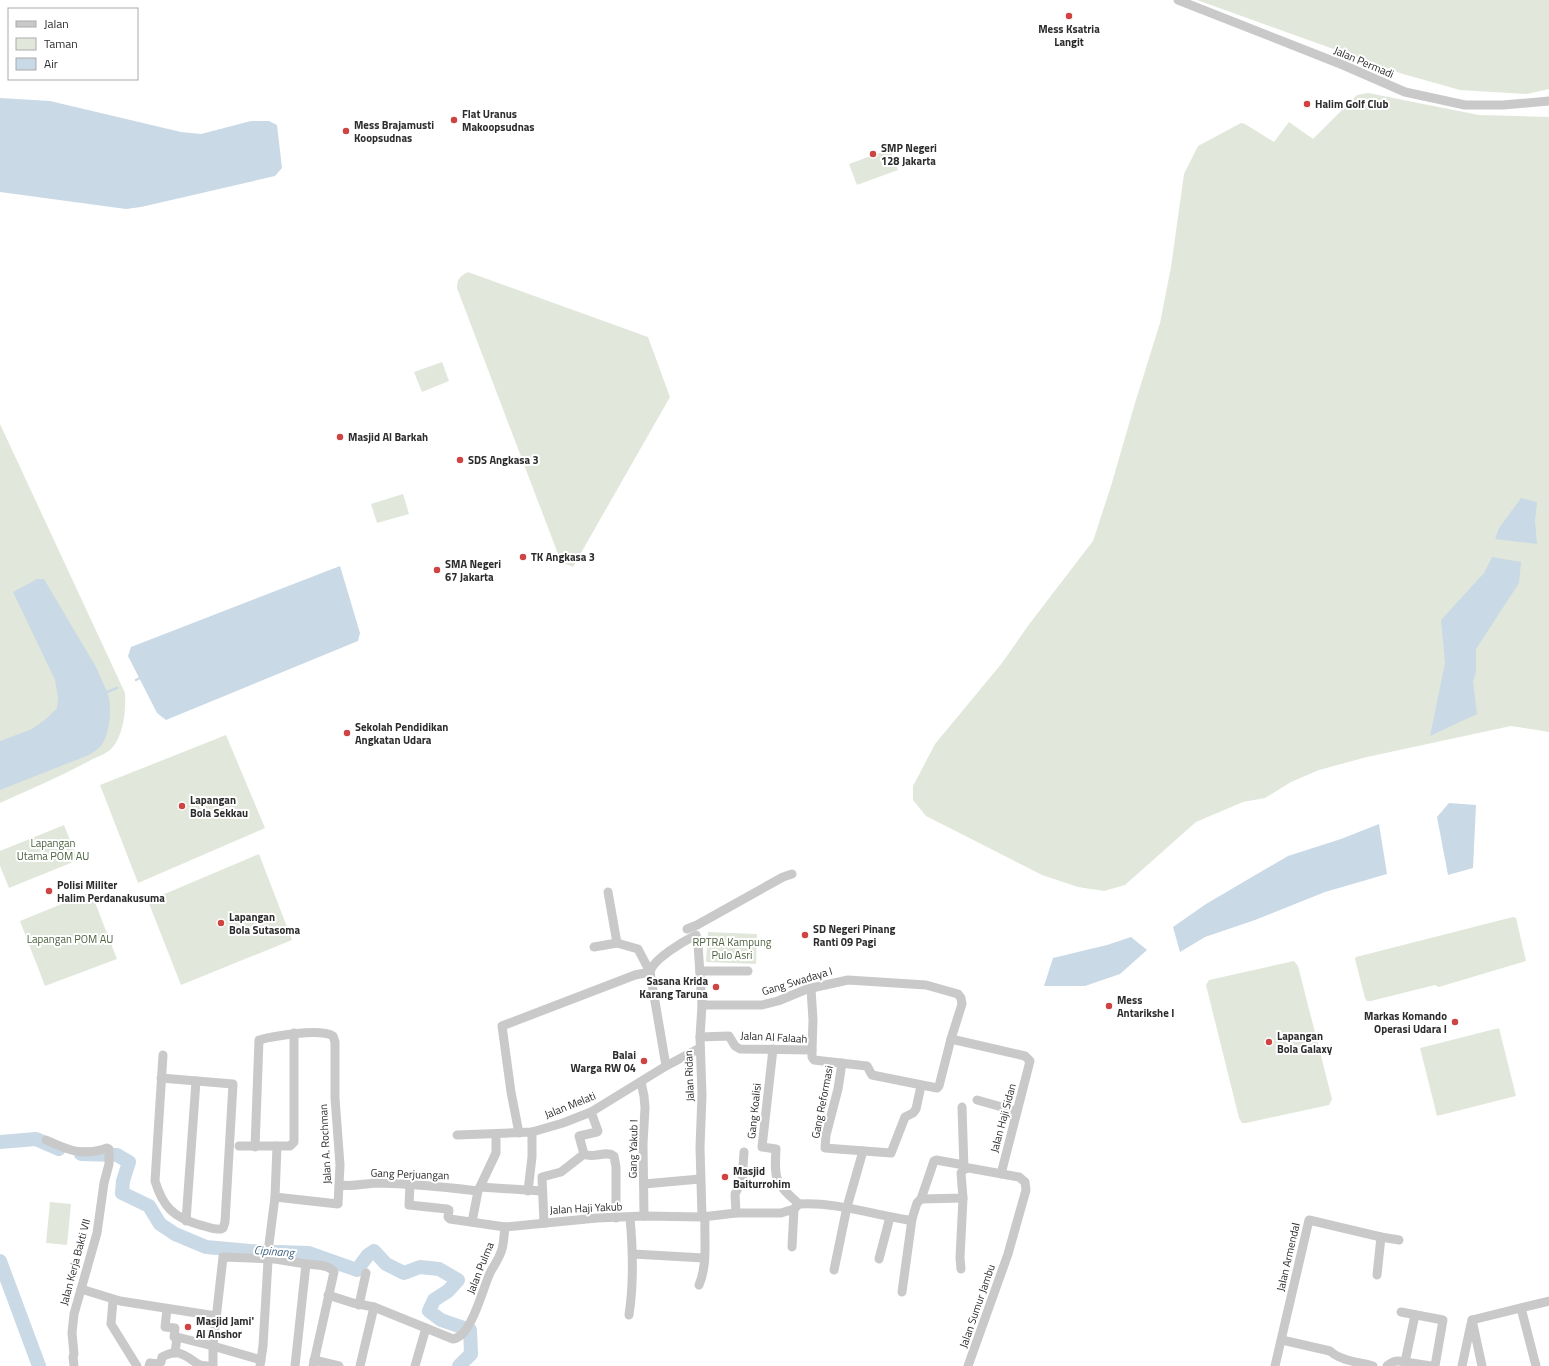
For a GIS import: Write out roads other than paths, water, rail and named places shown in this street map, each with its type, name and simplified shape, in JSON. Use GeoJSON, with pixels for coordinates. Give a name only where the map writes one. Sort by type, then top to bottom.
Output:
{"type":"FeatureCollection","features":[{"type":"Feature","properties":{"kind":"street","name":"Jalan Permadi"},"geometry":{"type":"LineString","coordinates":[[1178,0],[1343,65],[1405,92],[1465,105],[1503,105],[1549,100]]}},
{"type":"Feature","properties":{"kind":"street"},"geometry":{"type":"LineString","coordinates":[[687,929],[697,926],[783,877],[792,874]]}},
{"type":"Feature","properties":{"kind":"street"},"geometry":{"type":"LineString","coordinates":[[608,892],[617,943]]}},
{"type":"Feature","properties":{"kind":"street","name":"Jalan Ridan"},"geometry":{"type":"LineString","coordinates":[[650,972],[652,967],[676,946],[696,935],[702,1005],[700,1037],[702,1095],[700,1179],[704,1258],[702,1277],[699,1285]]}},
{"type":"Feature","properties":{"kind":"street"},"geometry":{"type":"LineString","coordinates":[[594,947],[617,943],[638,950],[650,972],[666,1066]]}},
{"type":"Feature","properties":{"kind":"street"},"geometry":{"type":"LineString","coordinates":[[700,971],[748,971]]}},
{"type":"Feature","properties":{"kind":"street"},"geometry":{"type":"LineString","coordinates":[[519,1133],[510,1092],[502,1026],[635,975],[650,972]]}},
{"type":"Feature","properties":{"kind":"street","name":"Gang Swadaya I"},"geometry":{"type":"LineString","coordinates":[[702,1005],[762,1005],[778,1001],[811,988],[848,980],[926,985],[958,994],[961,998],[962,1004],[951,1039]]}},
{"type":"Feature","properties":{"kind":"street"},"geometry":{"type":"LineString","coordinates":[[811,988],[813,1020],[812,1050]]}},
{"type":"Feature","properties":{"kind":"street"},"geometry":{"type":"LineString","coordinates":[[239,1146],[255,1147],[290,1146],[294,1142],[294,1033],[262,1039],[258,1042],[255,1147]]}},
{"type":"Feature","properties":{"kind":"street","name":"Jalan A. Rochman"},"geometry":{"type":"LineString","coordinates":[[275,1197],[338,1204],[343,1185],[335,1098],[335,1042],[332,1036],[326,1033],[294,1033]]}},
{"type":"Feature","properties":{"kind":"street","name":"Jalan Al Falaah"},"geometry":{"type":"LineString","coordinates":[[700,1037],[729,1036],[738,1049],[773,1048],[812,1050],[812,1057],[814,1060],[867,1066],[872,1075],[920,1086],[938,1087],[951,1039]]}},
{"type":"Feature","properties":{"kind":"street","name":"Jalan Haji Sidan"},"geometry":{"type":"LineString","coordinates":[[951,1039],[1025,1056],[1030,1061],[1001,1174]]}},
{"type":"Feature","properties":{"kind":"street","name":"Jalan Melati"},"geometry":{"type":"LineString","coordinates":[[457,1135],[532,1132],[562,1123],[591,1112],[666,1066],[700,1048]]}},
{"type":"Feature","properties":{"kind":"street","name":"Gang Koalisi"},"geometry":{"type":"LineString","coordinates":[[773,1048],[762,1146],[776,1148],[774,1170],[777,1180],[797,1207]]}},
{"type":"Feature","properties":{"kind":"street"},"geometry":{"type":"LineString","coordinates":[[161,1078],[233,1084],[223,1228],[219,1230],[186,1221],[173,1214],[158,1192],[155,1181],[161,1078],[163,1055]]}},
{"type":"Feature","properties":{"kind":"street","name":"Gang Reformasi"},"geometry":{"type":"LineString","coordinates":[[842,1063],[838,1088],[826,1135],[825,1148],[891,1153],[905,1117],[913,1113],[916,1109],[920,1086]]}},
{"type":"Feature","properties":{"kind":"street"},"geometry":{"type":"LineString","coordinates":[[186,1221],[196,1081]]}},
{"type":"Feature","properties":{"kind":"street","name":"Gang Yakub I"},"geometry":{"type":"LineString","coordinates":[[641,1082],[645,1108],[643,1144],[644,1216]]}},
{"type":"Feature","properties":{"kind":"street"},"geometry":{"type":"LineString","coordinates":[[976,1100],[1016,1111]]}},
{"type":"Feature","properties":{"kind":"street"},"geometry":{"type":"LineString","coordinates":[[961,1269],[960,1258],[963,1198],[961,1172],[964,1167],[962,1107]]}},
{"type":"Feature","properties":{"kind":"street"},"geometry":{"type":"LineString","coordinates":[[584,1154],[579,1137],[597,1132],[598,1130],[591,1112]]}},
{"type":"Feature","properties":{"kind":"street"},"geometry":{"type":"LineString","coordinates":[[528,1191],[532,1157],[532,1132]]}},
{"type":"Feature","properties":{"kind":"street"},"geometry":{"type":"LineString","coordinates":[[472,1222],[479,1189],[496,1154],[496,1134]]}},
{"type":"Feature","properties":{"kind":"street","name":"Jalan Kerja Bakti VII"},"geometry":{"type":"LineString","coordinates":[[46,1140],[72,1152],[108,1149],[109,1164],[104,1183],[97,1233],[76,1306],[73,1324],[74,1366]]}},
{"type":"Feature","properties":{"kind":"street"},"geometry":{"type":"LineString","coordinates":[[167,1309],[165,1327],[175,1328],[174,1337],[213,1346],[261,1363],[265,1325],[269,1244],[275,1197],[277,1146]]}},
{"type":"Feature","properties":{"kind":"street"},"geometry":{"type":"LineString","coordinates":[[834,1270],[847,1207],[863,1151]]}},
{"type":"Feature","properties":{"kind":"street"},"geometry":{"type":"LineString","coordinates":[[736,1213],[735,1194],[742,1180],[744,1152]]}},
{"type":"Feature","properties":{"kind":"street"},"geometry":{"type":"LineString","coordinates":[[544,1223],[542,1191],[543,1176],[561,1172],[584,1154],[594,1156],[610,1154],[614,1156],[616,1167],[616,1218]]}},
{"type":"Feature","properties":{"kind":"street","name":"Jalan Sumur Jambu"},"geometry":{"type":"LineString","coordinates":[[921,1199],[934,1161],[936,1160],[964,1167],[1020,1177],[1025,1182],[1026,1190],[1008,1254],[968,1366]]}},
{"type":"Feature","properties":{"kind":"street"},"geometry":{"type":"LineString","coordinates":[[644,1184],[700,1179]]}},
{"type":"Feature","properties":{"kind":"street","name":"Gang Perjuangan"},"geometry":{"type":"LineString","coordinates":[[343,1185],[377,1183],[542,1191]]}},
{"type":"Feature","properties":{"kind":"street","name":"Jalan Haji Yakub"},"geometry":{"type":"LineString","coordinates":[[410,1184],[409,1205],[447,1209],[449,1210],[448,1217],[450,1219],[505,1227],[644,1216],[703,1217],[736,1213],[781,1213],[797,1207],[821,1204],[847,1207],[908,1220],[912,1219]]}},
{"type":"Feature","properties":{"kind":"street"},"geometry":{"type":"LineString","coordinates":[[902,1292],[912,1219],[917,1203],[921,1199],[963,1198]]}},
{"type":"Feature","properties":{"kind":"street"},"geometry":{"type":"LineString","coordinates":[[792,1247],[797,1207]]}},
{"type":"Feature","properties":{"kind":"street"},"geometry":{"type":"LineString","coordinates":[[879,1259],[890,1217]]}},
{"type":"Feature","properties":{"kind":"street"},"geometry":{"type":"LineString","coordinates":[[629,1315],[632,1294],[633,1254],[630,1218]]}},
{"type":"Feature","properties":{"kind":"street","name":"Jalan Armendal"},"geometry":{"type":"LineString","coordinates":[[1275,1366],[1309,1220],[1399,1240]]}},
{"type":"Feature","properties":{"kind":"street","name":"Jalan Pulma"},"geometry":{"type":"LineString","coordinates":[[426,1328],[453,1339],[458,1338],[462,1334],[474,1316],[491,1271],[500,1254],[505,1227]]}},
{"type":"Feature","properties":{"kind":"street"},"geometry":{"type":"LineString","coordinates":[[1377,1275],[1381,1237]]}},
{"type":"Feature","properties":{"kind":"street"},"geometry":{"type":"LineString","coordinates":[[633,1254],[704,1258]]}},
{"type":"Feature","properties":{"kind":"street"},"geometry":{"type":"LineString","coordinates":[[148,1366],[150,1363],[159,1364],[162,1357],[175,1353],[184,1354],[200,1364],[212,1366],[223,1257],[269,1258],[327,1267],[333,1270],[334,1272],[313,1363],[339,1366]]}},
{"type":"Feature","properties":{"kind":"street"},"geometry":{"type":"LineString","coordinates":[[295,1366],[306,1264]]}},
{"type":"Feature","properties":{"kind":"street"},"geometry":{"type":"LineString","coordinates":[[359,1304],[366,1273]]}},
{"type":"Feature","properties":{"kind":"street"},"geometry":{"type":"LineString","coordinates":[[81,1289],[114,1300],[216,1316]]}},
{"type":"Feature","properties":{"kind":"street"},"geometry":{"type":"LineString","coordinates":[[328,1295],[374,1307],[426,1328],[415,1366]]}},
{"type":"Feature","properties":{"kind":"street"},"geometry":{"type":"LineString","coordinates":[[114,1300],[111,1324],[136,1366]]}},
{"type":"Feature","properties":{"kind":"street"},"geometry":{"type":"LineString","coordinates":[[1472,1320],[1549,1301]]}},
{"type":"Feature","properties":{"kind":"street"},"geometry":{"type":"LineString","coordinates":[[360,1366],[374,1307]]}},
{"type":"Feature","properties":{"kind":"street"},"geometry":{"type":"LineString","coordinates":[[1521,1308],[1536,1366]]}},
{"type":"Feature","properties":{"kind":"street"},"geometry":{"type":"LineString","coordinates":[[1401,1312],[1443,1320],[1435,1366]]}},
{"type":"Feature","properties":{"kind":"street"},"geometry":{"type":"LineString","coordinates":[[1405,1362],[1415,1315]]}},
{"type":"Feature","properties":{"kind":"street"},"geometry":{"type":"LineString","coordinates":[[1462,1366],[1472,1320]]}},
{"type":"Feature","properties":{"kind":"street"},"geometry":{"type":"LineString","coordinates":[[1472,1320],[1482,1366]]}},
{"type":"Feature","properties":{"kind":"street"},"geometry":{"type":"LineString","coordinates":[[175,1353],[177,1338]]}},
{"type":"Feature","properties":{"kind":"street"},"geometry":{"type":"LineString","coordinates":[[1282,1340],[1330,1351],[1335,1356],[1373,1366]]}},
{"type":"Feature","properties":{"kind":"street"},"geometry":{"type":"LineString","coordinates":[[1465,1353],[1479,1355]]}},
{"type":"Feature","properties":{"kind":"street"},"geometry":{"type":"LineString","coordinates":[[1387,1366],[1393,1361],[1398,1360],[1431,1366]]}},
{"type":"Feature","properties":{"kind":"water"},"geometry":{"type":"Polygon","coordinates":[[[0,98],[50,101],[181,132],[201,134],[251,121],[269,121],[277,125],[282,168],[275,176],[141,207],[126,209],[0,192],[0,98]]]}},
{"type":"Feature","properties":{"kind":"water"},"geometry":{"type":"Polygon","coordinates":[[[1521,498],[1537,502],[1535,521],[1537,544],[1495,539],[1499,528],[1521,498]]]}},
{"type":"Feature","properties":{"kind":"water"},"geometry":{"type":"Polygon","coordinates":[[[1492,557],[1521,562],[1519,583],[1476,649],[1476,673],[1473,681],[1477,714],[1430,736],[1445,663],[1441,620],[1484,573],[1492,557]]]}},
{"type":"Feature","properties":{"kind":"water"},"geometry":{"type":"Polygon","coordinates":[[[340,566],[360,633],[358,641],[166,720],[157,713],[128,656],[131,647],[340,566]]]}},
{"type":"Feature","properties":{"kind":"water"},"geometry":{"type":"Polygon","coordinates":[[[37,579],[44,579],[96,667],[109,698],[110,720],[106,736],[100,747],[89,755],[0,790],[0,741],[32,729],[46,719],[57,708],[58,698],[55,680],[13,592],[37,579]]]}},
{"type":"Feature","properties":{"kind":"water"},"geometry":{"type":"Polygon","coordinates":[[[1449,803],[1476,805],[1473,868],[1448,875],[1437,817],[1449,803]]]}},
{"type":"Feature","properties":{"kind":"water"},"geometry":{"type":"Polygon","coordinates":[[[1379,824],[1387,874],[1325,892],[1255,920],[1205,937],[1180,952],[1173,927],[1206,904],[1288,856],[1341,839],[1379,824]]]}},
{"type":"Feature","properties":{"kind":"water"},"geometry":{"type":"Polygon","coordinates":[[[1131,937],[1147,950],[1120,974],[1085,986],[1044,986],[1053,958],[1107,945],[1131,937]]]}},
{"type":"Feature","properties":{"kind":"waterway"},"geometry":{"type":"LineString","coordinates":[[136,680],[140,678]]}},
{"type":"Feature","properties":{"kind":"waterway"},"geometry":{"type":"LineString","coordinates":[[107,692],[117,688]]}},
{"type":"Feature","properties":{"kind":"waterway","name":"Cipinang"},"geometry":{"type":"LineString","coordinates":[[0,1142],[36,1139],[59,1149]]}},
{"type":"Feature","properties":{"kind":"waterway","name":"Cipinang"},"geometry":{"type":"LineString","coordinates":[[81,1154],[117,1155],[129,1162],[123,1181],[122,1193],[149,1206],[160,1224],[175,1234],[206,1247],[250,1251],[309,1253],[357,1270],[368,1255],[374,1251],[386,1264],[404,1273],[420,1267],[439,1269],[458,1280],[448,1291],[434,1300],[429,1311],[441,1320],[470,1330],[471,1354],[459,1366]]}},
{"type":"Feature","properties":{"kind":"waterway","name":"Cipinang"},"geometry":{"type":"LineString","coordinates":[[0,1261],[39,1366]]}},
{"type":"Feature","properties":{"kind":"place","name":"Mess Ksatria Langit"},"geometry":{"type":"Point","coordinates":[1069,16]}},
{"type":"Feature","properties":{"kind":"place","name":"Halim Golf Club"},"geometry":{"type":"Point","coordinates":[1307,104]}},
{"type":"Feature","properties":{"kind":"place","name":"Flat Uranus Makoopsudnas"},"geometry":{"type":"Point","coordinates":[454,120]}},
{"type":"Feature","properties":{"kind":"place","name":"Mess Brajamusti Koopsudnas"},"geometry":{"type":"Point","coordinates":[346,131]}},
{"type":"Feature","properties":{"kind":"place","name":"SMP Negeri 128 Jakarta"},"geometry":{"type":"Point","coordinates":[873,154]}},
{"type":"Feature","properties":{"kind":"place","name":"Masjid Al Barkah"},"geometry":{"type":"Point","coordinates":[340,437]}},
{"type":"Feature","properties":{"kind":"place","name":"SDS Angkasa 3"},"geometry":{"type":"Point","coordinates":[460,460]}},
{"type":"Feature","properties":{"kind":"place","name":"TK Angkasa 3"},"geometry":{"type":"Point","coordinates":[523,557]}},
{"type":"Feature","properties":{"kind":"place","name":"SMA Negeri 67 Jakarta"},"geometry":{"type":"Point","coordinates":[437,570]}},
{"type":"Feature","properties":{"kind":"place","name":"Sekolah Pendidikan Angkatan Udara"},"geometry":{"type":"Point","coordinates":[347,733]}},
{"type":"Feature","properties":{"kind":"place","name":"Lapangan Bola Sekkau"},"geometry":{"type":"Point","coordinates":[182,806]}},
{"type":"Feature","properties":{"kind":"place","name":"Polisi Militer Halim Perdanakusuma"},"geometry":{"type":"Point","coordinates":[49,891]}},
{"type":"Feature","properties":{"kind":"place","name":"Lapangan Bola Sutasoma"},"geometry":{"type":"Point","coordinates":[221,923]}},
{"type":"Feature","properties":{"kind":"place","name":"SD Negeri Pinang Ranti 09 Pagi"},"geometry":{"type":"Point","coordinates":[805,935]}},
{"type":"Feature","properties":{"kind":"place","name":"Sasana Krida Karang Taruna"},"geometry":{"type":"Point","coordinates":[716,987]}},
{"type":"Feature","properties":{"kind":"place","name":"Mess Antarikshe I"},"geometry":{"type":"Point","coordinates":[1109,1006]}},
{"type":"Feature","properties":{"kind":"place","name":"Markas Komando Operasi Udara I"},"geometry":{"type":"Point","coordinates":[1455,1022]}},
{"type":"Feature","properties":{"kind":"place","name":"Lapangan Bola Galaxy"},"geometry":{"type":"Point","coordinates":[1269,1042]}},
{"type":"Feature","properties":{"kind":"place","name":"Balai Warga RW 04"},"geometry":{"type":"Point","coordinates":[644,1061]}},
{"type":"Feature","properties":{"kind":"place","name":"Masjid Baiturrohim"},"geometry":{"type":"Point","coordinates":[725,1177]}},
{"type":"Feature","properties":{"kind":"place","name":"Masjid Jami' Al Anshor"},"geometry":{"type":"Point","coordinates":[188,1327]}},
{"type":"Feature","properties":{"kind":"park label","name":"Lapangan Utama POM AU"},"geometry":{"type":"Point","coordinates":[53,849]}},
{"type":"Feature","properties":{"kind":"park label","name":"Lapangan POM AU"},"geometry":{"type":"Point","coordinates":[70,939]}},
{"type":"Feature","properties":{"kind":"park label","name":"RPTRA Kampung Pulo Asri"},"geometry":{"type":"Point","coordinates":[732,948]}}]}
